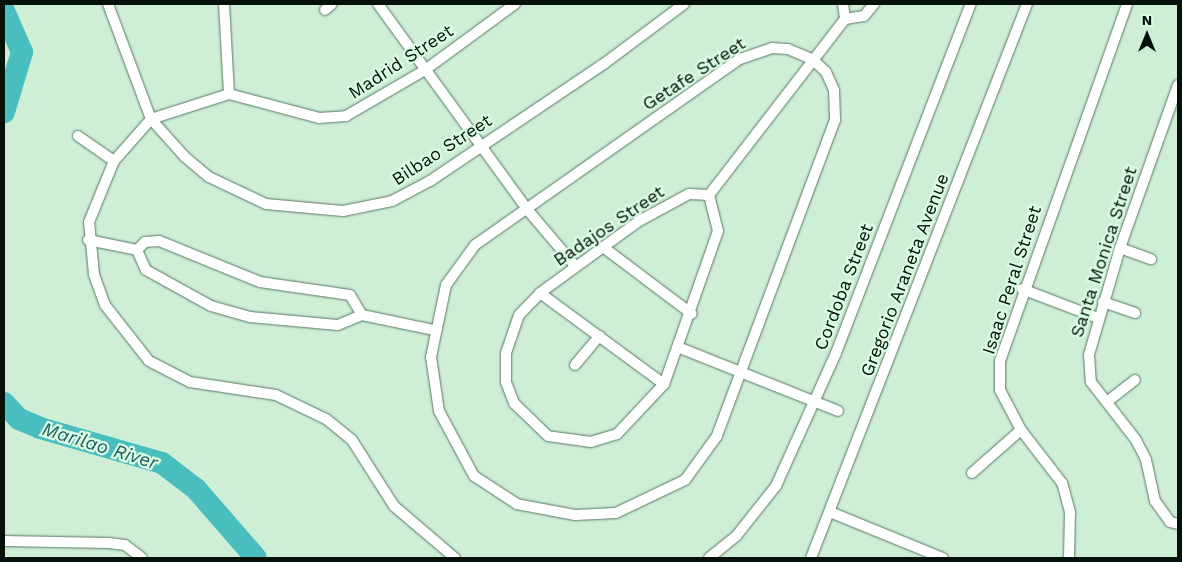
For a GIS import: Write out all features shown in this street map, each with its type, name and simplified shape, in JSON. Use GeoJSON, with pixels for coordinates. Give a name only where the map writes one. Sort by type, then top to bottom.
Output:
{"type":"FeatureCollection","features":[{"type":"Feature","properties":{"kind":"street"},"geometry":{"type":"LineString","coordinates":[[108,4],[151,119]]}},
{"type":"Feature","properties":{"kind":"street"},"geometry":{"type":"LineString","coordinates":[[224,4],[229,94],[151,119],[114,161],[100,187],[88,240],[106,305],[149,361],[190,382],[276,395],[326,419],[352,440],[394,506],[455,558]]}},
{"type":"Feature","properties":{"kind":"street"},"geometry":{"type":"LineString","coordinates":[[378,4],[425,70],[482,144],[526,208],[576,267]]}},
{"type":"Feature","properties":{"kind":"street","name":"Madrid Street"},"geometry":{"type":"LineString","coordinates":[[229,94],[319,118],[346,116],[425,70],[515,4]]}},
{"type":"Feature","properties":{"kind":"street","name":"Bilbao Street"},"geometry":{"type":"LineString","coordinates":[[151,119],[209,177],[266,204],[300,209],[344,211],[392,201],[605,63],[684,4]]}},
{"type":"Feature","properties":{"kind":"street"},"geometry":{"type":"LineString","coordinates":[[843,4],[846,19]]}},
{"type":"Feature","properties":{"kind":"street"},"geometry":{"type":"LineString","coordinates":[[709,195],[812,59],[846,19],[864,16],[874,4]]}},
{"type":"Feature","properties":{"kind":"street","name":"Cordoba Street"},"geometry":{"type":"LineString","coordinates":[[709,558],[737,535],[776,486],[815,402],[971,4]]}},
{"type":"Feature","properties":{"kind":"street","name":"Gregorio Araneta Avenue"},"geometry":{"type":"LineString","coordinates":[[812,558],[1027,4]]}},
{"type":"Feature","properties":{"kind":"street","name":"Isaac Peral Street"},"geometry":{"type":"LineString","coordinates":[[1069,558],[1070,512],[1062,484],[1021,430],[1000,390],[1000,361],[1022,289],[1127,4]]}},
{"type":"Feature","properties":{"kind":"street","name":"Getafe Street"},"geometry":{"type":"LineString","coordinates":[[788,49],[812,59],[826,72],[834,90],[835,120],[744,373],[716,436],[685,480],[616,513],[534,511],[474,476],[454,443],[432,383],[434,330],[446,285],[460,261],[526,208],[755,51],[788,49]]}},
{"type":"Feature","properties":{"kind":"street","name":"Santa Monica Street"},"geometry":{"type":"LineString","coordinates":[[1178,85],[1120,248],[1098,318],[1089,371],[1091,382],[1108,400],[1146,460],[1154,501],[1170,522],[1178,524]]}},
{"type":"Feature","properties":{"kind":"street"},"geometry":{"type":"LineString","coordinates":[[78,136],[114,161]]}},
{"type":"Feature","properties":{"kind":"street","name":"Badajos Street"},"geometry":{"type":"LineString","coordinates":[[709,195],[718,231],[680,348],[664,384],[617,434],[591,442],[548,436],[514,403],[506,382],[510,334],[519,315],[540,293],[602,247],[676,199],[709,195]]}},
{"type":"Feature","properties":{"kind":"street"},"geometry":{"type":"LineString","coordinates":[[88,240],[137,250]]}},
{"type":"Feature","properties":{"kind":"street"},"geometry":{"type":"LineString","coordinates":[[137,250],[144,242],[159,240],[260,282],[350,295],[362,315]]}},
{"type":"Feature","properties":{"kind":"street"},"geometry":{"type":"LineString","coordinates":[[602,247],[692,314]]}},
{"type":"Feature","properties":{"kind":"street"},"geometry":{"type":"LineString","coordinates":[[1120,248],[1151,260]]}},
{"type":"Feature","properties":{"kind":"street"},"geometry":{"type":"LineString","coordinates":[[137,250],[146,270],[211,306],[250,317],[338,325],[362,315],[434,330]]}},
{"type":"Feature","properties":{"kind":"street"},"geometry":{"type":"LineString","coordinates":[[1022,289],[1098,318]]}},
{"type":"Feature","properties":{"kind":"street"},"geometry":{"type":"LineString","coordinates":[[540,293],[664,384]]}},
{"type":"Feature","properties":{"kind":"street"},"geometry":{"type":"LineString","coordinates":[[1103,302],[1136,313]]}},
{"type":"Feature","properties":{"kind":"street"},"geometry":{"type":"LineString","coordinates":[[575,365],[598,336]]}},
{"type":"Feature","properties":{"kind":"street"},"geometry":{"type":"LineString","coordinates":[[680,348],[838,411]]}},
{"type":"Feature","properties":{"kind":"street"},"geometry":{"type":"LineString","coordinates":[[1108,400],[1135,380]]}},
{"type":"Feature","properties":{"kind":"street"},"geometry":{"type":"LineString","coordinates":[[972,473],[1021,430]]}},
{"type":"Feature","properties":{"kind":"street"},"geometry":{"type":"LineString","coordinates":[[830,512],[943,558]]}},
{"type":"Feature","properties":{"kind":"street"},"geometry":{"type":"LineString","coordinates":[[4,540],[117,544],[142,558]]}},
{"type":"Feature","properties":{"kind":"waterway","name":"Marilao River"},"geometry":{"type":"LineString","coordinates":[[4,11],[22,52],[4,112]]}},
{"type":"Feature","properties":{"kind":"waterway","name":"Marilao River"},"geometry":{"type":"LineString","coordinates":[[4,403],[19,419],[40,428],[162,463],[196,489],[256,558]]}}]}
